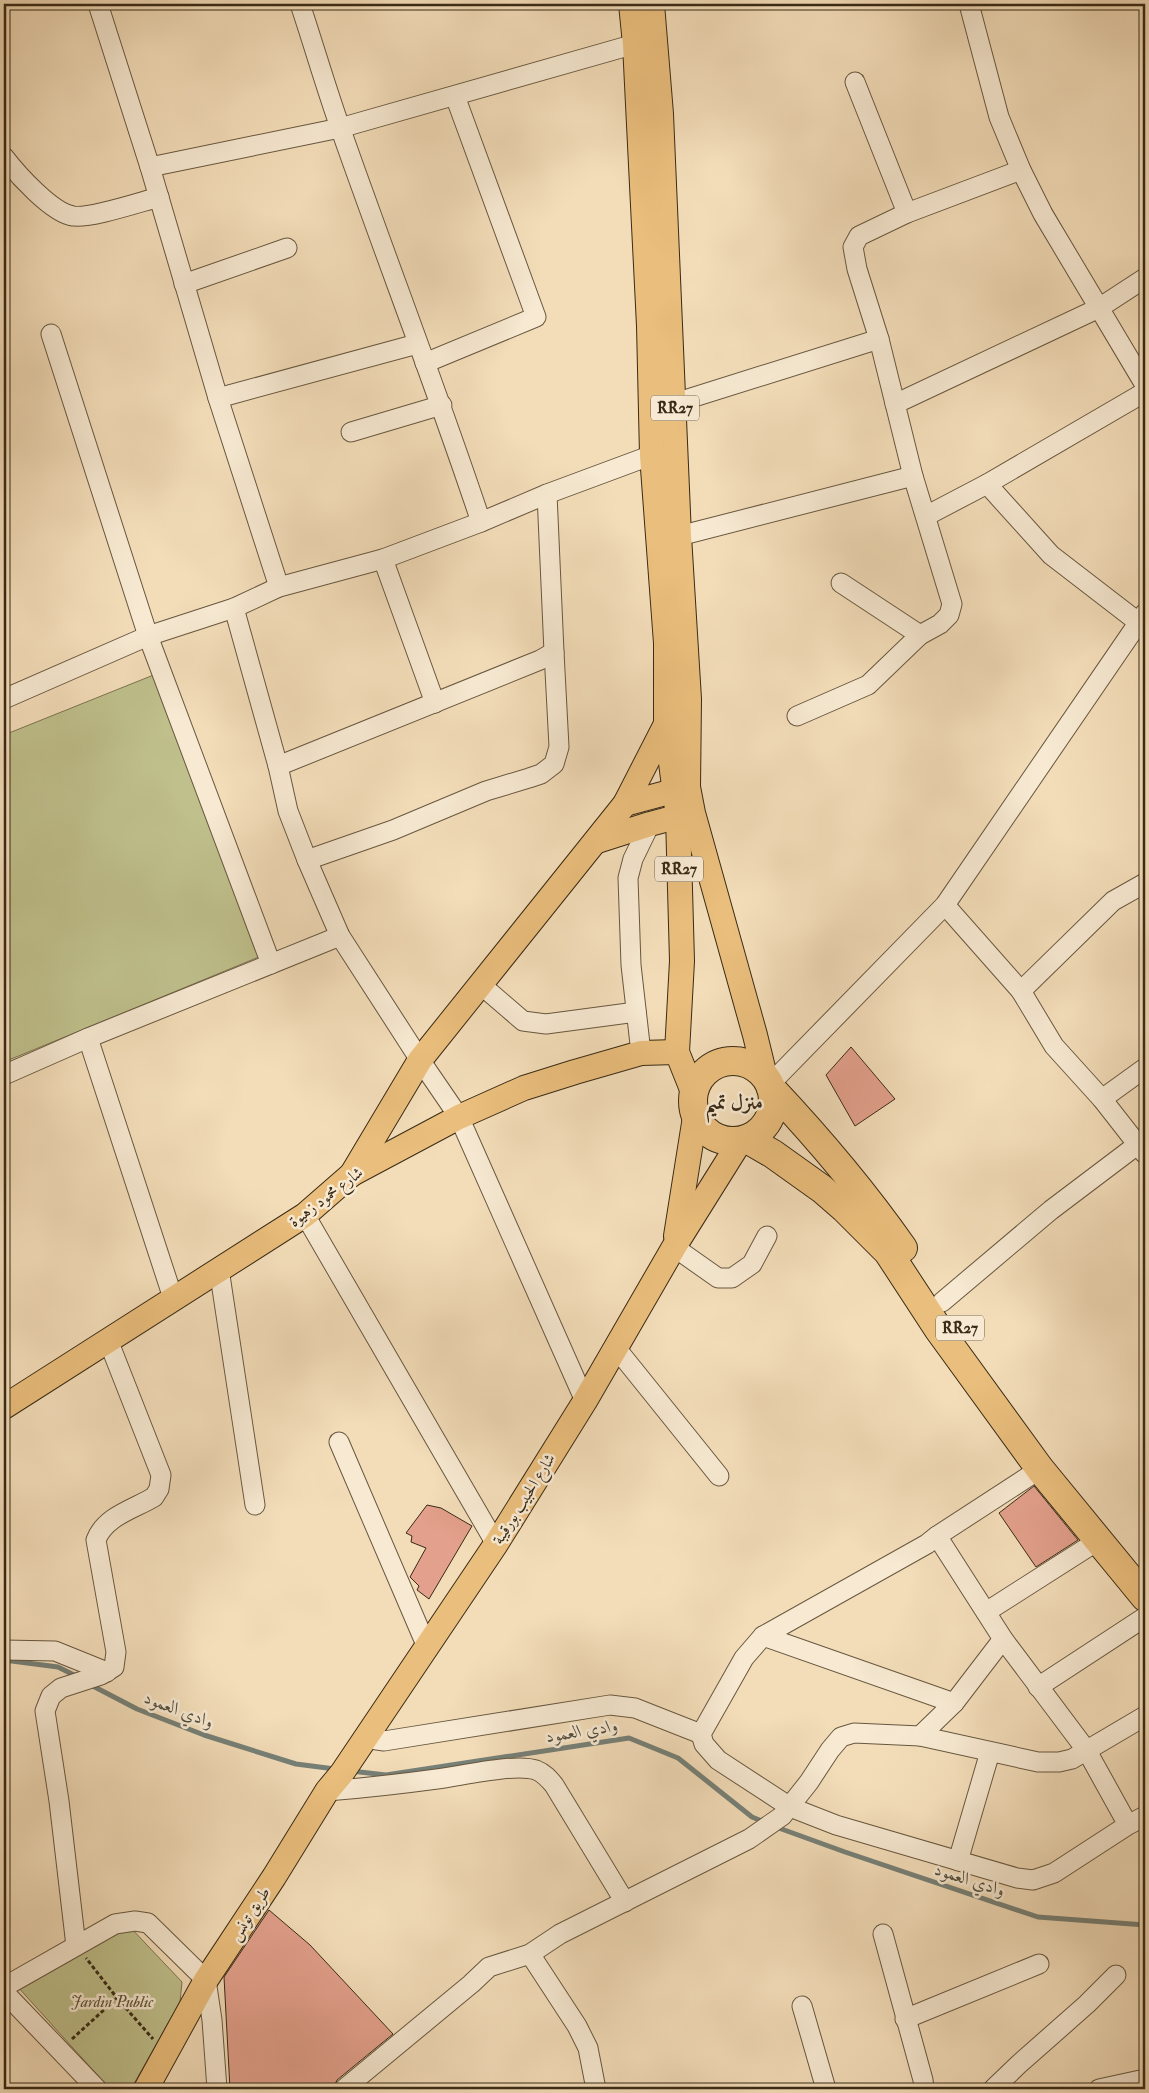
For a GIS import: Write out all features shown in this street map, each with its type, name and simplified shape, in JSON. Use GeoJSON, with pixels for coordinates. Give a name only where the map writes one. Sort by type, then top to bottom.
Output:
{"type":"FeatureCollection","features":[{"type":"Feature","properties":{"kind":"highway","name":"RR27"},"geometry":{"type":"LineString","coordinates":[[769,1083],[773,1100],[769,1118],[758,1133],[744,1140],[722,1140],[706,1131],[694,1104],[698,1080],[706,1070],[724,1061],[744,1061],[755,1067],[806,1125],[870,1201],[1033,1430],[1145,1571]]}},
{"type":"Feature","properties":{"kind":"highway","name":"RR27"},"geometry":{"type":"LineString","coordinates":[[744,1140],[792,1167],[822,1189],[888,1252],[939,1330],[1040,1469],[1145,1597]]}},
{"type":"Feature","properties":{"kind":"main road","name":"RR27"},"geometry":{"type":"LineString","coordinates":[[631,4],[645,43],[661,114],[675,403],[664,457],[666,724],[686,815],[753,1026],[769,1083]]}},
{"type":"Feature","properties":{"kind":"main road","name":"RR27"},"geometry":{"type":"LineString","coordinates":[[652,4],[645,43],[648,326],[664,457],[679,536],[690,699],[681,788]]}},
{"type":"Feature","properties":{"kind":"main road"},"geometry":{"type":"LineString","coordinates":[[352,1174],[420,1060],[625,804],[666,724]]}},
{"type":"Feature","properties":{"kind":"main road"},"geometry":{"type":"LineString","coordinates":[[625,804],[681,788]]}},
{"type":"Feature","properties":{"kind":"main road","name":"RR27"},"geometry":{"type":"LineString","coordinates":[[686,815],[678,1052],[694,1104]]}},
{"type":"Feature","properties":{"kind":"main road"},"geometry":{"type":"LineString","coordinates":[[597,841],[686,815]]}},
{"type":"Feature","properties":{"kind":"main road","name":"شارع محمود زهيوة"},"geometry":{"type":"LineString","coordinates":[[4,1406],[305,1215],[352,1174],[460,1116],[524,1088],[641,1053],[678,1052]]}},
{"type":"Feature","properties":{"kind":"main road","name":"شارع الحبيب بورقيبة"},"geometry":{"type":"LineString","coordinates":[[674,1247],[694,1104]]}},
{"type":"Feature","properties":{"kind":"main road","name":"شارع الحبيب بورقيبة"},"geometry":{"type":"LineString","coordinates":[[362,1740],[496,1544],[585,1402],[674,1247],[744,1140]]}},
{"type":"Feature","properties":{"kind":"main road","name":"طريق تونس"},"geometry":{"type":"LineString","coordinates":[[146,2089],[206,1980],[274,1877],[326,1791],[342,1773],[362,1740]]}},
{"type":"Feature","properties":{"kind":"street"},"geometry":{"type":"LineString","coordinates":[[98,4],[150,167],[218,398],[279,587]]}},
{"type":"Feature","properties":{"kind":"street"},"geometry":{"type":"LineString","coordinates":[[300,4],[340,128],[417,344],[442,406],[481,522]]}},
{"type":"Feature","properties":{"kind":"street"},"geometry":{"type":"LineString","coordinates":[[969,4],[999,117],[1021,170],[1043,214],[1145,385]]}},
{"type":"Feature","properties":{"kind":"street"},"geometry":{"type":"LineString","coordinates":[[150,167],[340,128],[645,43]]}},
{"type":"Feature","properties":{"kind":"street"},"geometry":{"type":"LineString","coordinates":[[855,82],[907,213]]}},
{"type":"Feature","properties":{"kind":"street"},"geometry":{"type":"LineString","coordinates":[[425,363],[536,317],[455,96]]}},
{"type":"Feature","properties":{"kind":"street"},"geometry":{"type":"LineString","coordinates":[[4,157],[51,205],[68,215],[83,217],[159,197]]}},
{"type":"Feature","properties":{"kind":"street"},"geometry":{"type":"LineString","coordinates":[[797,716],[868,685],[920,635],[940,624],[948,615],[952,604],[913,476],[879,339],[856,269],[852,246],[858,236],[907,213],[1021,170]]}},
{"type":"Feature","properties":{"kind":"street"},"geometry":{"type":"LineString","coordinates":[[184,284],[287,248]]}},
{"type":"Feature","properties":{"kind":"street"},"geometry":{"type":"LineString","coordinates":[[895,404],[1099,308],[1145,278]]}},
{"type":"Feature","properties":{"kind":"street"},"geometry":{"type":"LineString","coordinates":[[51,334],[148,636],[271,964]]}},
{"type":"Feature","properties":{"kind":"street"},"geometry":{"type":"LineString","coordinates":[[675,403],[879,339]]}},
{"type":"Feature","properties":{"kind":"street"},"geometry":{"type":"LineString","coordinates":[[218,398],[417,344]]}},
{"type":"Feature","properties":{"kind":"street"},"geometry":{"type":"LineString","coordinates":[[926,516],[987,484],[1145,392]]}},
{"type":"Feature","properties":{"kind":"street"},"geometry":{"type":"LineString","coordinates":[[351,432],[442,406]]}},
{"type":"Feature","properties":{"kind":"street"},"geometry":{"type":"LineString","coordinates":[[4,699],[148,636],[234,608],[279,587],[384,559],[481,522],[547,494],[664,457]]}},
{"type":"Feature","properties":{"kind":"street"},"geometry":{"type":"LineString","coordinates":[[679,536],[913,476]]}},
{"type":"Feature","properties":{"kind":"street"},"geometry":{"type":"LineString","coordinates":[[769,1083],[945,905],[1116,659],[1142,618],[1051,555],[987,484]]}},
{"type":"Feature","properties":{"kind":"street"},"geometry":{"type":"LineString","coordinates":[[307,860],[393,830],[486,791],[541,774],[554,764],[559,746],[547,494]]}},
{"type":"Feature","properties":{"kind":"street"},"geometry":{"type":"LineString","coordinates":[[384,559],[434,703]]}},
{"type":"Feature","properties":{"kind":"street"},"geometry":{"type":"LineString","coordinates":[[841,584],[920,635]]}},
{"type":"Feature","properties":{"kind":"street"},"geometry":{"type":"LineString","coordinates":[[234,608],[278,766],[288,811],[340,936],[420,1060],[460,1116],[585,1402]]}},
{"type":"Feature","properties":{"kind":"street"},"geometry":{"type":"LineString","coordinates":[[278,766],[540,660],[554,652]]}},
{"type":"Feature","properties":{"kind":"street"},"geometry":{"type":"LineString","coordinates":[[641,1053],[631,965],[628,878],[633,859],[650,824]]}},
{"type":"Feature","properties":{"kind":"street"},"geometry":{"type":"LineString","coordinates":[[1020,991],[1113,901],[1145,883]]}},
{"type":"Feature","properties":{"kind":"street"},"geometry":{"type":"LineString","coordinates":[[942,1302],[1051,1210],[1141,1149],[1102,1099],[1054,1046],[1020,991],[945,905]]}},
{"type":"Feature","properties":{"kind":"street"},"geometry":{"type":"LineString","coordinates":[[4,1075],[88,1038],[340,936]]}},
{"type":"Feature","properties":{"kind":"street"},"geometry":{"type":"LineString","coordinates":[[480,984],[523,1021],[546,1024],[636,1012]]}},
{"type":"Feature","properties":{"kind":"street"},"geometry":{"type":"LineString","coordinates":[[88,1038],[173,1298]]}},
{"type":"Feature","properties":{"kind":"street"},"geometry":{"type":"LineString","coordinates":[[1102,1099],[1145,1068]]}},
{"type":"Feature","properties":{"kind":"street"},"geometry":{"type":"LineString","coordinates":[[305,1215],[496,1544]]}},
{"type":"Feature","properties":{"kind":"street"},"geometry":{"type":"LineString","coordinates":[[674,1247],[718,1278],[732,1278],[752,1264],[767,1236]]}},
{"type":"Feature","properties":{"kind":"street"},"geometry":{"type":"LineString","coordinates":[[219,1269],[255,1505]]}},
{"type":"Feature","properties":{"kind":"street"},"geometry":{"type":"LineString","coordinates":[[76,1946],[59,1801],[45,1711],[51,1696],[61,1688],[104,1674],[114,1667],[116,1660],[96,1540],[101,1528],[114,1518],[154,1497],[158,1493],[161,1480],[151,1447],[108,1340]]}},
{"type":"Feature","properties":{"kind":"street"},"geometry":{"type":"LineString","coordinates":[[616,1348],[719,1476]]}},
{"type":"Feature","properties":{"kind":"street"},"geometry":{"type":"LineString","coordinates":[[339,1442],[427,1647]]}},
{"type":"Feature","properties":{"kind":"street"},"geometry":{"type":"LineString","coordinates":[[1040,1469],[919,1549],[763,1636],[744,1658],[701,1734],[704,1744],[718,1760],[786,1811],[1016,1878],[1034,1880],[1054,1873],[1145,1816]]}},
{"type":"Feature","properties":{"kind":"street"},"geometry":{"type":"LineString","coordinates":[[937,1536],[1003,1639],[1087,1752],[1128,1825]]}},
{"type":"Feature","properties":{"kind":"street"},"geometry":{"type":"LineString","coordinates":[[986,1612],[1099,1540]]}},
{"type":"Feature","properties":{"kind":"street"},"geometry":{"type":"LineString","coordinates":[[1038,1687],[1145,1617]]}},
{"type":"Feature","properties":{"kind":"street"},"geometry":{"type":"LineString","coordinates":[[763,1636],[954,1703]]}},
{"type":"Feature","properties":{"kind":"street"},"geometry":{"type":"LineString","coordinates":[[920,1736],[954,1703],[1003,1639]]}},
{"type":"Feature","properties":{"kind":"street"},"geometry":{"type":"LineString","coordinates":[[4,1650],[55,1651],[104,1674]]}},
{"type":"Feature","properties":{"kind":"street"},"geometry":{"type":"LineString","coordinates":[[362,1740],[384,1741],[610,1705],[635,1708],[701,1734]]}},
{"type":"Feature","properties":{"kind":"street"},"geometry":{"type":"LineString","coordinates":[[344,2089],[464,1990],[488,1967],[530,1954],[560,1934],[749,1839],[786,1811],[810,1782],[840,1737],[854,1733],[920,1736],[1038,1762],[1059,1762],[1072,1759],[1087,1752],[1145,1716]]}},
{"type":"Feature","properties":{"kind":"street"},"geometry":{"type":"LineString","coordinates":[[958,1860],[990,1752]]}},
{"type":"Feature","properties":{"kind":"street"},"geometry":{"type":"LineString","coordinates":[[326,1791],[405,1784],[502,1770],[536,1770],[547,1776],[554,1785],[625,1902]]}},
{"type":"Feature","properties":{"kind":"street"},"geometry":{"type":"LineString","coordinates":[[4,1987],[115,1924],[135,1921],[148,1923],[206,1980],[212,2020],[217,2089]]}},
{"type":"Feature","properties":{"kind":"street"},"geometry":{"type":"LineString","coordinates":[[883,1934],[924,2089]]}},
{"type":"Feature","properties":{"kind":"street"},"geometry":{"type":"LineString","coordinates":[[530,1954],[577,2026],[588,2048],[596,2089]]}},
{"type":"Feature","properties":{"kind":"street"},"geometry":{"type":"LineString","coordinates":[[905,2019],[1039,1964]]}},
{"type":"Feature","properties":{"kind":"street"},"geometry":{"type":"LineString","coordinates":[[993,2089],[1088,2004],[1116,1975]]}},
{"type":"Feature","properties":{"kind":"street"},"geometry":{"type":"LineString","coordinates":[[4,1992],[97,2089]]}},
{"type":"Feature","properties":{"kind":"street"},"geometry":{"type":"LineString","coordinates":[[802,2006],[826,2089]]}},
{"type":"Feature","properties":{"kind":"street"},"geometry":{"type":"LineString","coordinates":[[1099,2089],[1141,2083]]}},
{"type":"Feature","properties":{"kind":"path"},"geometry":{"type":"LineString","coordinates":[[76,1946],[117,1998],[165,2053]]}},
{"type":"Feature","properties":{"kind":"path"},"geometry":{"type":"LineString","coordinates":[[71,2040],[117,1998]]}},
{"type":"Feature","properties":{"kind":"green space"},"geometry":{"type":"Polygon","coordinates":[[[161,672],[271,952],[4,1062],[4,735],[161,672]]]}},
{"type":"Feature","properties":{"kind":"green space","name":"Jardin Public"},"geometry":{"type":"Polygon","coordinates":[[[129,1926],[182,1982],[180,2002],[131,2089],[110,2089],[17,1986],[129,1926]]]}},
{"type":"Feature","properties":{"kind":"building"},"geometry":{"type":"Polygon","coordinates":[[[851,1047],[895,1099],[855,1126],[826,1075],[851,1047]]]}},
{"type":"Feature","properties":{"kind":"building"},"geometry":{"type":"Polygon","coordinates":[[[1034,1486],[1078,1540],[1036,1567],[999,1513],[1034,1486]]]}},
{"type":"Feature","properties":{"kind":"building"},"geometry":{"type":"Polygon","coordinates":[[[427,1505],[441,1508],[472,1526],[429,1599],[417,1590],[419,1586],[410,1577],[426,1548],[411,1542],[412,1536],[406,1533],[427,1505]]]}},
{"type":"Feature","properties":{"kind":"building"},"geometry":{"type":"Polygon","coordinates":[[[269,1910],[310,1945],[393,2034],[337,2080],[333,2089],[230,2089],[224,1977],[269,1910]]]}},
{"type":"Feature","properties":{"kind":"waterway","name":"وادي العمود"},"geometry":{"type":"LineString","coordinates":[[4,1660],[58,1667],[78,1677]]}},
{"type":"Feature","properties":{"kind":"waterway","name":"وادي العمود"},"geometry":{"type":"LineString","coordinates":[[89,1684],[137,1709],[204,1735],[296,1764],[335,1769]]}},
{"type":"Feature","properties":{"kind":"waterway","name":"وادي العمود"},"geometry":{"type":"LineString","coordinates":[[351,1771],[386,1775],[629,1738],[678,1758],[752,1817],[764,1822]]}},
{"type":"Feature","properties":{"kind":"waterway","name":"وادي العمود"},"geometry":{"type":"LineString","coordinates":[[776,1827],[1038,1917],[1145,1925]]}},
{"type":"Feature","properties":{"kind":"district","name":"منزل تميم"},"geometry":{"type":"Point","coordinates":[734,1102]}}]}
